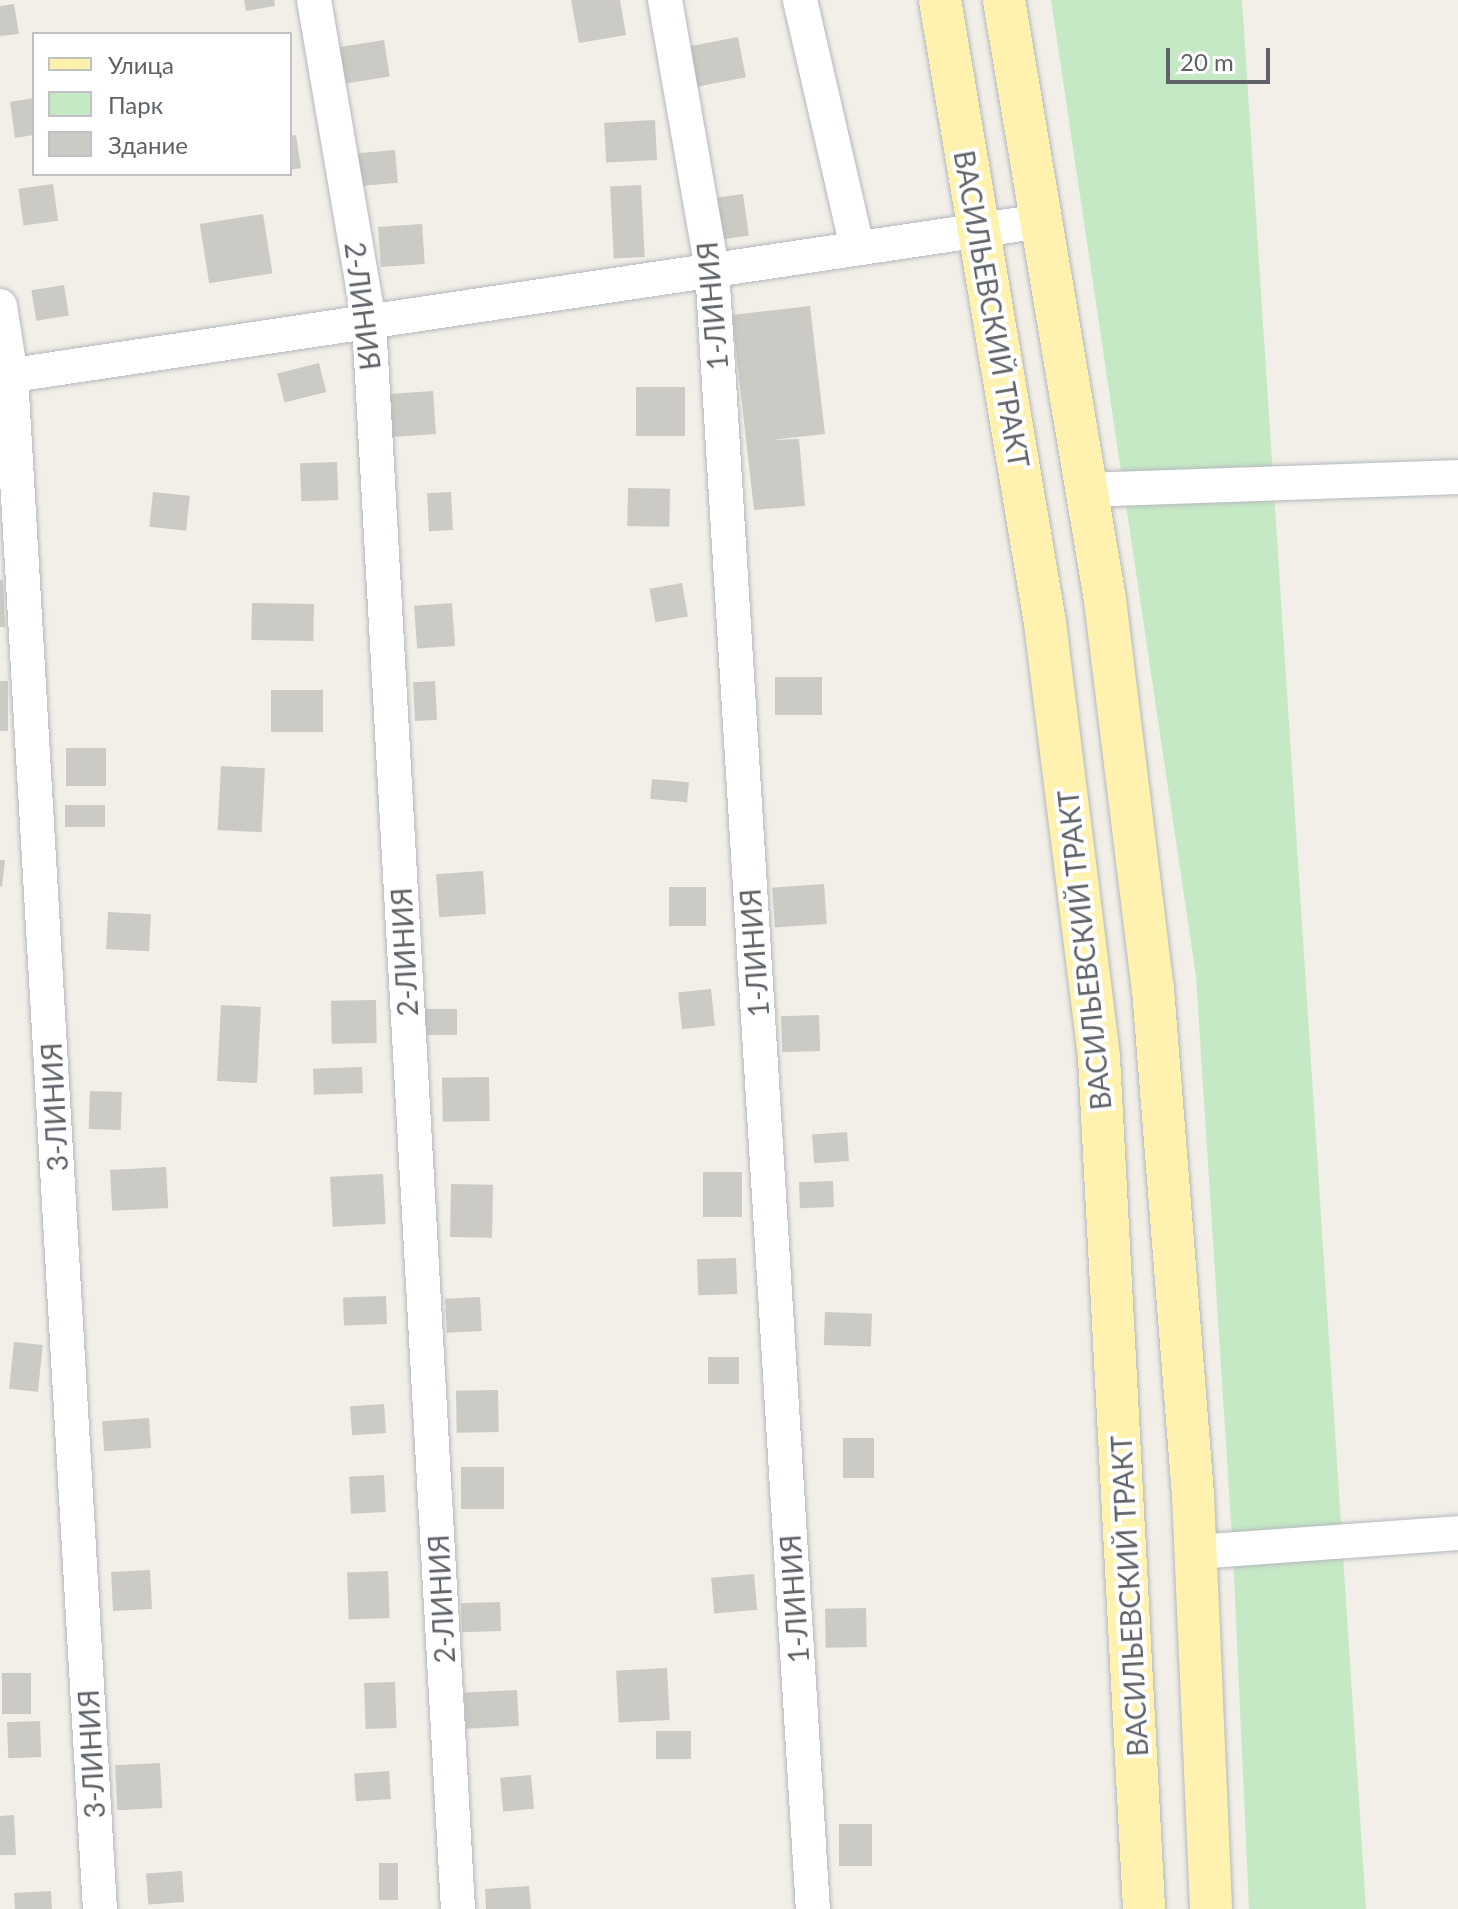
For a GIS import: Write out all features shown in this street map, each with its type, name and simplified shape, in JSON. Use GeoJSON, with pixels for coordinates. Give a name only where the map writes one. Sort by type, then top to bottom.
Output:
{"type":"FeatureCollection","features":[{"type":"Feature","properties":{"kind":"main road","name":"ВАСИЛЬЕВСКИЙ ТРАКТ"},"geometry":{"type":"LineString","coordinates":[[940,0],[1045,623],[1099,1058],[1144,1909]]}},
{"type":"Feature","properties":{"kind":"main road"},"geometry":{"type":"LineString","coordinates":[[1004,0],[1086,490],[1153,989],[1195,1552],[1211,1909]]}},
{"type":"Feature","properties":{"kind":"street","name":"2-ЛИНИЯ"},"geometry":{"type":"LineString","coordinates":[[314,0],[369,322],[458,1909]]}},
{"type":"Feature","properties":{"kind":"street","name":"1-ЛИНИЯ"},"geometry":{"type":"LineString","coordinates":[[665,0],[712,269],[813,1909]]}},
{"type":"Feature","properties":{"kind":"street"},"geometry":{"type":"LineString","coordinates":[[800,0],[857,247]]}},
{"type":"Feature","properties":{"kind":"street"},"geometry":{"type":"LineString","coordinates":[[6,376],[1041,221]]}},
{"type":"Feature","properties":{"kind":"street","name":"3-ЛИНИЯ"},"geometry":{"type":"LineString","coordinates":[[0,306],[100,1909]]}},
{"type":"Feature","properties":{"kind":"street"},"geometry":{"type":"LineString","coordinates":[[1086,490],[1458,477]]}},
{"type":"Feature","properties":{"kind":"street"},"geometry":{"type":"LineString","coordinates":[[1195,1552],[1458,1533]]}},
{"type":"Feature","properties":{"kind":"green space"},"geometry":{"type":"Polygon","coordinates":[[[1051,0],[1242,0],[1366,1909],[1249,1909],[1233,1553],[1196,976],[1051,0]]]}},
{"type":"Feature","properties":{"kind":"building"},"geometry":{"type":"Polygon","coordinates":[[[244,0],[274,0],[275,6],[246,11],[244,0]]]}},
{"type":"Feature","properties":{"kind":"building"},"geometry":{"type":"Polygon","coordinates":[[[571,0],[620,0],[626,35],[579,43],[571,0]]]}},
{"type":"Feature","properties":{"kind":"building"},"geometry":{"type":"Polygon","coordinates":[[[14,4],[19,34],[0,36],[0,6],[14,4]]]}},
{"type":"Feature","properties":{"kind":"building"},"geometry":{"type":"Polygon","coordinates":[[[738,37],[746,77],[693,88],[685,47],[738,37]]]}},
{"type":"Feature","properties":{"kind":"building"},"geometry":{"type":"Polygon","coordinates":[[[384,40],[390,77],[339,85],[334,48],[384,40]]]}},
{"type":"Feature","properties":{"kind":"building"},"geometry":{"type":"Polygon","coordinates":[[[32,98],[32,135],[15,138],[10,102],[32,98]]]}},
{"type":"Feature","properties":{"kind":"building"},"geometry":{"type":"Polygon","coordinates":[[[655,120],[657,160],[606,163],[604,123],[655,120]]]}},
{"type":"Feature","properties":{"kind":"building"},"geometry":{"type":"Polygon","coordinates":[[[296,135],[301,168],[292,170],[292,136],[296,135]]]}},
{"type":"Feature","properties":{"kind":"building"},"geometry":{"type":"Polygon","coordinates":[[[395,150],[398,183],[358,186],[355,153],[395,150]]]}},
{"type":"Feature","properties":{"kind":"building"},"geometry":{"type":"Polygon","coordinates":[[[53,184],[58,221],[23,226],[18,189],[53,184]]]}},
{"type":"Feature","properties":{"kind":"building"},"geometry":{"type":"Polygon","coordinates":[[[641,185],[645,257],[614,259],[610,187],[641,185]]]}},
{"type":"Feature","properties":{"kind":"building"},"geometry":{"type":"Polygon","coordinates":[[[743,194],[749,236],[711,241],[705,199],[743,194]]]}},
{"type":"Feature","properties":{"kind":"building"},"geometry":{"type":"Polygon","coordinates":[[[263,214],[272,273],[209,283],[200,224],[263,214]]]}},
{"type":"Feature","properties":{"kind":"building"},"geometry":{"type":"Polygon","coordinates":[[[422,224],[425,264],[381,267],[378,227],[422,224]]]}},
{"type":"Feature","properties":{"kind":"building"},"geometry":{"type":"Polygon","coordinates":[[[64,285],[69,316],[36,321],[31,290],[64,285]]]}},
{"type":"Feature","properties":{"kind":"building"},"geometry":{"type":"Polygon","coordinates":[[[810,306],[825,434],[771,440],[799,439],[805,506],[754,510],[732,315],[810,306]]]}},
{"type":"Feature","properties":{"kind":"building"},"geometry":{"type":"Polygon","coordinates":[[[319,363],[326,392],[285,403],[277,373],[319,363]]]}},
{"type":"Feature","properties":{"kind":"building"},"geometry":{"type":"Polygon","coordinates":[[[636,387],[685,387],[685,436],[636,436],[636,387]]]}},
{"type":"Feature","properties":{"kind":"building"},"geometry":{"type":"Polygon","coordinates":[[[433,391],[436,434],[392,437],[389,394],[433,391]]]}},
{"type":"Feature","properties":{"kind":"building"},"geometry":{"type":"Polygon","coordinates":[[[337,462],[338,500],[301,501],[300,463],[337,462]]]}},
{"type":"Feature","properties":{"kind":"building"},"geometry":{"type":"Polygon","coordinates":[[[628,488],[670,489],[669,527],[627,526],[628,488]]]}},
{"type":"Feature","properties":{"kind":"building"},"geometry":{"type":"Polygon","coordinates":[[[153,492],[190,496],[186,531],[149,527],[153,492]]]}},
{"type":"Feature","properties":{"kind":"building"},"geometry":{"type":"Polygon","coordinates":[[[451,492],[453,530],[429,531],[427,493],[451,492]]]}},
{"type":"Feature","properties":{"kind":"building"},"geometry":{"type":"Polygon","coordinates":[[[0,580],[3,580],[5,627],[0,627],[0,580]]]}},
{"type":"Feature","properties":{"kind":"building"},"geometry":{"type":"Polygon","coordinates":[[[682,583],[688,616],[655,622],[650,589],[682,583]]]}},
{"type":"Feature","properties":{"kind":"building"},"geometry":{"type":"Polygon","coordinates":[[[252,603],[314,604],[313,641],[251,640],[252,603]]]}},
{"type":"Feature","properties":{"kind":"building"},"geometry":{"type":"Polygon","coordinates":[[[452,603],[455,646],[417,649],[414,606],[452,603]]]}},
{"type":"Feature","properties":{"kind":"building"},"geometry":{"type":"Polygon","coordinates":[[[775,677],[822,677],[822,715],[775,715],[775,677]]]}},
{"type":"Feature","properties":{"kind":"building"},"geometry":{"type":"Polygon","coordinates":[[[0,681],[8,681],[8,731],[0,731],[0,681]]]}},
{"type":"Feature","properties":{"kind":"building"},"geometry":{"type":"Polygon","coordinates":[[[435,681],[437,720],[415,721],[413,682],[435,681]]]}},
{"type":"Feature","properties":{"kind":"building"},"geometry":{"type":"Polygon","coordinates":[[[271,690],[323,690],[323,732],[271,732],[271,690]]]}},
{"type":"Feature","properties":{"kind":"building"},"geometry":{"type":"Polygon","coordinates":[[[66,748],[106,748],[106,786],[66,786],[66,748]]]}},
{"type":"Feature","properties":{"kind":"building"},"geometry":{"type":"Polygon","coordinates":[[[221,766],[265,768],[262,832],[218,830],[221,766]]]}},
{"type":"Feature","properties":{"kind":"building"},"geometry":{"type":"Polygon","coordinates":[[[652,779],[689,782],[687,802],[650,799],[652,779]]]}},
{"type":"Feature","properties":{"kind":"building"},"geometry":{"type":"Polygon","coordinates":[[[65,805],[105,805],[105,827],[65,827],[65,805]]]}},
{"type":"Feature","properties":{"kind":"building"},"geometry":{"type":"Polygon","coordinates":[[[0,860],[5,860],[2,887],[0,886],[0,860]]]}},
{"type":"Feature","properties":{"kind":"building"},"geometry":{"type":"Polygon","coordinates":[[[483,871],[486,914],[439,917],[436,874],[483,871]]]}},
{"type":"Feature","properties":{"kind":"building"},"geometry":{"type":"Polygon","coordinates":[[[824,884],[827,924],[775,928],[772,888],[824,884]]]}},
{"type":"Feature","properties":{"kind":"building"},"geometry":{"type":"Polygon","coordinates":[[[669,887],[706,887],[706,926],[669,926],[669,887]]]}},
{"type":"Feature","properties":{"kind":"building"},"geometry":{"type":"Polygon","coordinates":[[[108,912],[151,914],[149,951],[106,949],[108,912]]]}},
{"type":"Feature","properties":{"kind":"building"},"geometry":{"type":"Polygon","coordinates":[[[711,989],[715,1026],[682,1029],[678,992],[711,989]]]}},
{"type":"Feature","properties":{"kind":"building"},"geometry":{"type":"Polygon","coordinates":[[[376,1000],[377,1043],[332,1044],[331,1001],[376,1000]]]}},
{"type":"Feature","properties":{"kind":"building"},"geometry":{"type":"Polygon","coordinates":[[[221,1005],[261,1007],[257,1083],[217,1081],[221,1005]]]}},
{"type":"Feature","properties":{"kind":"building"},"geometry":{"type":"Polygon","coordinates":[[[421,1009],[457,1009],[457,1035],[421,1035],[421,1009]]]}},
{"type":"Feature","properties":{"kind":"building"},"geometry":{"type":"Polygon","coordinates":[[[819,1015],[820,1051],[782,1052],[781,1016],[819,1015]]]}},
{"type":"Feature","properties":{"kind":"building"},"geometry":{"type":"Polygon","coordinates":[[[362,1067],[363,1093],[314,1095],[313,1069],[362,1067]]]}},
{"type":"Feature","properties":{"kind":"building"},"geometry":{"type":"Polygon","coordinates":[[[489,1077],[490,1121],[443,1122],[442,1078],[489,1077]]]}},
{"type":"Feature","properties":{"kind":"building"},"geometry":{"type":"Polygon","coordinates":[[[90,1091],[122,1092],[121,1130],[89,1129],[90,1091]]]}},
{"type":"Feature","properties":{"kind":"building"},"geometry":{"type":"Polygon","coordinates":[[[847,1132],[849,1161],[814,1163],[812,1134],[847,1132]]]}},
{"type":"Feature","properties":{"kind":"building"},"geometry":{"type":"Polygon","coordinates":[[[166,1167],[168,1208],[112,1211],[110,1170],[166,1167]]]}},
{"type":"Feature","properties":{"kind":"building"},"geometry":{"type":"Polygon","coordinates":[[[703,1172],[742,1172],[742,1217],[703,1217],[703,1172]]]}},
{"type":"Feature","properties":{"kind":"building"},"geometry":{"type":"Polygon","coordinates":[[[383,1174],[386,1224],[333,1227],[330,1177],[383,1174]]]}},
{"type":"Feature","properties":{"kind":"building"},"geometry":{"type":"Polygon","coordinates":[[[833,1181],[834,1207],[800,1208],[799,1182],[833,1181]]]}},
{"type":"Feature","properties":{"kind":"building"},"geometry":{"type":"Polygon","coordinates":[[[451,1184],[493,1185],[492,1238],[450,1237],[451,1184]]]}},
{"type":"Feature","properties":{"kind":"building"},"geometry":{"type":"Polygon","coordinates":[[[736,1258],[737,1294],[698,1295],[697,1259],[736,1258]]]}},
{"type":"Feature","properties":{"kind":"building"},"geometry":{"type":"Polygon","coordinates":[[[386,1296],[387,1324],[344,1325],[343,1298],[386,1296]]]}},
{"type":"Feature","properties":{"kind":"building"},"geometry":{"type":"Polygon","coordinates":[[[480,1297],[482,1331],[447,1333],[445,1299],[480,1297]]]}},
{"type":"Feature","properties":{"kind":"building"},"geometry":{"type":"Polygon","coordinates":[[[825,1312],[872,1314],[871,1347],[824,1345],[825,1312]]]}},
{"type":"Feature","properties":{"kind":"building"},"geometry":{"type":"Polygon","coordinates":[[[14,1342],[43,1345],[38,1392],[9,1389],[14,1342]]]}},
{"type":"Feature","properties":{"kind":"building"},"geometry":{"type":"Polygon","coordinates":[[[708,1357],[739,1357],[739,1384],[708,1384],[708,1357]]]}},
{"type":"Feature","properties":{"kind":"building"},"geometry":{"type":"Polygon","coordinates":[[[498,1390],[499,1432],[457,1433],[456,1391],[498,1390]]]}},
{"type":"Feature","properties":{"kind":"building"},"geometry":{"type":"Polygon","coordinates":[[[384,1404],[386,1433],[352,1435],[350,1406],[384,1404]]]}},
{"type":"Feature","properties":{"kind":"building"},"geometry":{"type":"Polygon","coordinates":[[[149,1418],[151,1448],[104,1451],[102,1421],[149,1418]]]}},
{"type":"Feature","properties":{"kind":"building"},"geometry":{"type":"Polygon","coordinates":[[[843,1438],[874,1438],[874,1478],[843,1478],[843,1438]]]}},
{"type":"Feature","properties":{"kind":"building"},"geometry":{"type":"Polygon","coordinates":[[[461,1467],[504,1467],[504,1509],[461,1509],[461,1467]]]}},
{"type":"Feature","properties":{"kind":"building"},"geometry":{"type":"Polygon","coordinates":[[[384,1475],[386,1512],[351,1514],[349,1477],[384,1475]]]}},
{"type":"Feature","properties":{"kind":"building"},"geometry":{"type":"Polygon","coordinates":[[[150,1570],[152,1609],[113,1611],[111,1572],[150,1570]]]}},
{"type":"Feature","properties":{"kind":"building"},"geometry":{"type":"Polygon","coordinates":[[[388,1571],[390,1618],[349,1619],[347,1572],[388,1571]]]}},
{"type":"Feature","properties":{"kind":"building"},"geometry":{"type":"Polygon","coordinates":[[[754,1574],[757,1610],[714,1614],[711,1578],[754,1574]]]}},
{"type":"Feature","properties":{"kind":"building"},"geometry":{"type":"Polygon","coordinates":[[[500,1602],[501,1631],[462,1632],[461,1603],[500,1602]]]}},
{"type":"Feature","properties":{"kind":"building"},"geometry":{"type":"Polygon","coordinates":[[[866,1608],[867,1647],[826,1648],[825,1609],[866,1608]]]}},
{"type":"Feature","properties":{"kind":"building"},"geometry":{"type":"Polygon","coordinates":[[[667,1668],[670,1720],[619,1723],[616,1671],[667,1668]]]}},
{"type":"Feature","properties":{"kind":"building"},"geometry":{"type":"Polygon","coordinates":[[[2,1673],[31,1673],[31,1714],[2,1714],[2,1673]]]}},
{"type":"Feature","properties":{"kind":"building"},"geometry":{"type":"Polygon","coordinates":[[[395,1682],[397,1728],[366,1729],[364,1683],[395,1682]]]}},
{"type":"Feature","properties":{"kind":"building"},"geometry":{"type":"Polygon","coordinates":[[[517,1690],[519,1726],[466,1729],[464,1693],[517,1690]]]}},
{"type":"Feature","properties":{"kind":"building"},"geometry":{"type":"Polygon","coordinates":[[[40,1721],[41,1757],[8,1758],[7,1722],[40,1721]]]}},
{"type":"Feature","properties":{"kind":"building"},"geometry":{"type":"Polygon","coordinates":[[[656,1731],[691,1731],[691,1759],[656,1759],[656,1731]]]}},
{"type":"Feature","properties":{"kind":"building"},"geometry":{"type":"Polygon","coordinates":[[[160,1763],[162,1808],[117,1810],[115,1765],[160,1763]]]}},
{"type":"Feature","properties":{"kind":"building"},"geometry":{"type":"Polygon","coordinates":[[[389,1771],[391,1799],[356,1801],[354,1773],[389,1771]]]}},
{"type":"Feature","properties":{"kind":"building"},"geometry":{"type":"Polygon","coordinates":[[[531,1775],[534,1809],[503,1812],[500,1778],[531,1775]]]}},
{"type":"Feature","properties":{"kind":"building"},"geometry":{"type":"Polygon","coordinates":[[[14,1815],[16,1855],[0,1855],[0,1816],[14,1815]]]}},
{"type":"Feature","properties":{"kind":"building"},"geometry":{"type":"Polygon","coordinates":[[[839,1824],[872,1824],[872,1866],[839,1866],[839,1824]]]}},
{"type":"Feature","properties":{"kind":"building"},"geometry":{"type":"Polygon","coordinates":[[[379,1863],[398,1863],[398,1900],[379,1900],[379,1863]]]}},
{"type":"Feature","properties":{"kind":"building"},"geometry":{"type":"Polygon","coordinates":[[[182,1871],[184,1902],[148,1904],[146,1874],[182,1871]]]}},
{"type":"Feature","properties":{"kind":"building"},"geometry":{"type":"Polygon","coordinates":[[[529,1886],[531,1909],[486,1909],[485,1889],[529,1886]]]}},
{"type":"Feature","properties":{"kind":"building"},"geometry":{"type":"Polygon","coordinates":[[[51,1891],[52,1909],[15,1909],[14,1893],[51,1891]]]}}]}
